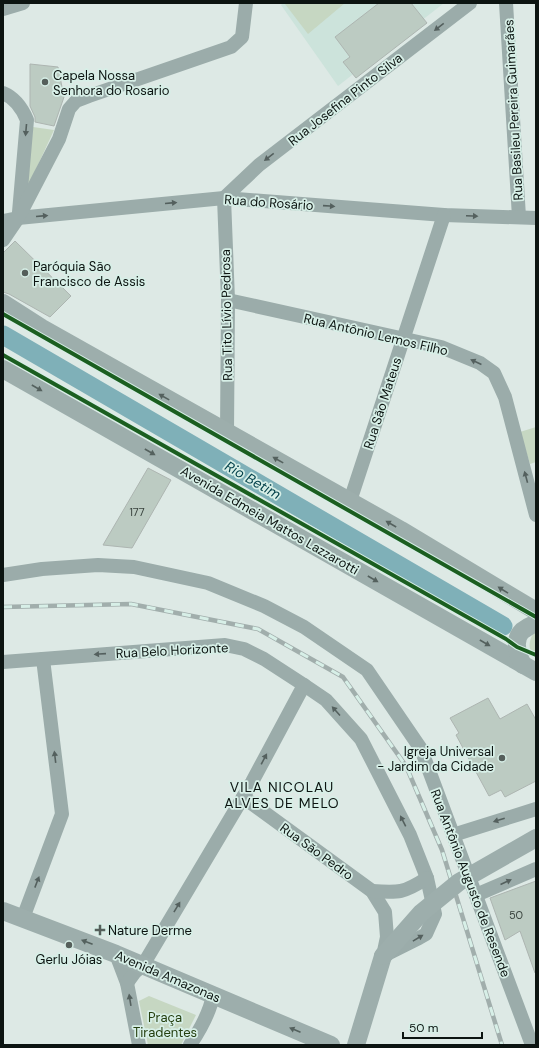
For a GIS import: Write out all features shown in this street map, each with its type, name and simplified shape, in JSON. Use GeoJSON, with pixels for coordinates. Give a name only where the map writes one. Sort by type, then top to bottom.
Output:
{"type":"FeatureCollection","features":[{"type":"Feature","properties":{"kind":"main road"},"geometry":{"type":"LineString","coordinates":[[3,303],[42,328],[474,572],[536,611]]}},
{"type":"Feature","properties":{"kind":"main road","name":"Avenida Edmeia Mattos Lazzarotti"},"geometry":{"type":"LineString","coordinates":[[3,369],[529,668]]}},
{"type":"Feature","properties":{"kind":"main road"},"geometry":{"type":"LineString","coordinates":[[529,668],[518,656],[517,647],[519,635],[525,629],[536,623]]}},
{"type":"Feature","properties":{"kind":"main road"},"geometry":{"type":"LineString","coordinates":[[356,1045],[383,956],[421,913],[459,882],[536,838]]}},
{"type":"Feature","properties":{"kind":"main road","name":"Avenida Amazonas"},"geometry":{"type":"LineString","coordinates":[[3,911],[143,965],[331,1045]]}},
{"type":"Feature","properties":{"kind":"street"},"geometry":{"type":"LineString","coordinates":[[3,9],[22,3]]}},
{"type":"Feature","properties":{"kind":"street"},"geometry":{"type":"LineString","coordinates":[[3,240],[18,218],[59,139],[69,109],[76,101],[232,47],[242,37],[246,3]]}},
{"type":"Feature","properties":{"kind":"street","name":"Rua Josefina Pinto Silva"},"geometry":{"type":"LineString","coordinates":[[224,198],[259,165],[470,3]]}},
{"type":"Feature","properties":{"kind":"street","name":"Rua Basileu Pereira Guimarães"},"geometry":{"type":"LineString","coordinates":[[506,3],[519,217]]}},
{"type":"Feature","properties":{"kind":"street"},"geometry":{"type":"LineString","coordinates":[[7,94],[23,110],[27,120],[18,218]]}},
{"type":"Feature","properties":{"kind":"street","name":"Rua do Rosário"},"geometry":{"type":"LineString","coordinates":[[3,221],[18,218],[224,198],[444,215],[536,218]]}},
{"type":"Feature","properties":{"kind":"street","name":"Rua Tito Lívio Pedrosa"},"geometry":{"type":"LineString","coordinates":[[224,198],[228,300],[227,432]]}},
{"type":"Feature","properties":{"kind":"street","name":"Rua São Mateus"},"geometry":{"type":"LineString","coordinates":[[350,501],[444,215]]}},
{"type":"Feature","properties":{"kind":"street","name":"Rua Antônio Lemos Filho"},"geometry":{"type":"LineString","coordinates":[[228,300],[441,348],[480,363],[494,373],[505,397],[536,515]]}},
{"type":"Feature","properties":{"kind":"street","name":"Rua Antônio Augusto de Resende"},"geometry":{"type":"LineString","coordinates":[[3,575],[42,569],[98,565],[134,567],[208,582],[264,606],[304,627],[367,670],[421,749],[532,1045]]}},
{"type":"Feature","properties":{"kind":"street","name":"Rua Belo Horizonte"},"geometry":{"type":"LineString","coordinates":[[3,662],[226,645],[244,649],[264,659],[304,684],[326,700],[361,739],[410,835],[427,878],[435,914],[426,934],[383,956]]}},
{"type":"Feature","properties":{"kind":"street"},"geometry":{"type":"LineString","coordinates":[[23,918],[62,814],[43,659]]}},
{"type":"Feature","properties":{"kind":"street"},"geometry":{"type":"LineString","coordinates":[[127,983],[135,972],[143,965],[242,797],[304,684]]}},
{"type":"Feature","properties":{"kind":"street","name":"Rua São Pedro"},"geometry":{"type":"LineString","coordinates":[[242,797],[372,890],[385,912],[388,937],[383,956]]}},
{"type":"Feature","properties":{"kind":"street"},"geometry":{"type":"LineString","coordinates":[[453,835],[536,809]]}},
{"type":"Feature","properties":{"kind":"street"},"geometry":{"type":"LineString","coordinates":[[476,895],[536,869]]}},
{"type":"Feature","properties":{"kind":"street"},"geometry":{"type":"LineString","coordinates":[[372,890],[395,892],[411,888],[427,878]]}},
{"type":"Feature","properties":{"kind":"street"},"geometry":{"type":"LineString","coordinates":[[116,954],[127,983],[139,1045]]}},
{"type":"Feature","properties":{"kind":"street"},"geometry":{"type":"LineString","coordinates":[[190,1045],[210,1008],[213,995]]}},
{"type":"Feature","properties":{"kind":"shaded area"},"geometry":{"type":"Polygon","coordinates":[[[283,3],[444,3],[338,86],[281,5],[283,3]]]}},
{"type":"Feature","properties":{"kind":"green space"},"geometry":{"type":"Polygon","coordinates":[[[345,3],[308,34],[285,4],[345,3]]]}},
{"type":"Feature","properties":{"kind":"green space"},"geometry":{"type":"Polygon","coordinates":[[[33,127],[54,130],[26,191],[33,127]]]}},
{"type":"Feature","properties":{"kind":"green space"},"geometry":{"type":"Polygon","coordinates":[[[536,427],[536,462],[530,464],[520,432],[536,427]]]}},
{"type":"Feature","properties":{"kind":"green space"},"geometry":{"type":"Polygon","coordinates":[[[536,630],[536,657],[531,651],[530,640],[536,630]]]}},
{"type":"Feature","properties":{"kind":"green space","name":"Praça Tiradentes"},"geometry":{"type":"Polygon","coordinates":[[[149,996],[196,1015],[181,1045],[148,1045],[139,1001],[149,996]]]}},
{"type":"Feature","properties":{"kind":"building"},"geometry":{"type":"Polygon","coordinates":[[[379,3],[411,3],[427,23],[356,78],[343,62],[350,57],[335,37],[379,3]]]}},
{"type":"Feature","properties":{"kind":"building","name":"Capela Nossa Senhora do Rosario"},"geometry":{"type":"Polygon","coordinates":[[[30,64],[58,67],[64,97],[54,126],[35,122],[35,117],[30,106],[30,64]]]}},
{"type":"Feature","properties":{"kind":"building","name":"Paróquia São Francisco de Assis"},"geometry":{"type":"Polygon","coordinates":[[[15,241],[71,296],[50,317],[3,292],[3,253],[15,241]]]}},
{"type":"Feature","properties":{"kind":"building"},"geometry":{"type":"Polygon","coordinates":[[[148,468],[171,480],[132,548],[103,545],[148,468]]]}},
{"type":"Feature","properties":{"kind":"building","name":"Igreja Universal - Jardim da Cidade"},"geometry":{"type":"Polygon","coordinates":[[[488,698],[500,719],[527,704],[536,720],[536,781],[505,797],[501,790],[489,796],[456,735],[459,733],[450,718],[488,698]]]}},
{"type":"Feature","properties":{"kind":"building"},"geometry":{"type":"Polygon","coordinates":[[[536,881],[535,973],[520,931],[505,940],[490,898],[536,881]]]}},
{"type":"Feature","properties":{"kind":"waterway","name":"Rio Betim"},"geometry":{"type":"LineString","coordinates":[[3,335],[503,626]]}},
{"type":"Feature","properties":{"kind":"railway"},"geometry":{"type":"LineString","coordinates":[[3,607],[131,604],[258,629],[343,677],[406,766],[442,850],[502,1045]]}},
{"type":"Feature","properties":{"kind":"cycle path"},"geometry":{"type":"LineString","coordinates":[[3,314],[536,617]]}},
{"type":"Feature","properties":{"kind":"cycle path"},"geometry":{"type":"LineString","coordinates":[[3,355],[506,639],[517,647],[536,655]]}},
{"type":"Feature","properties":{"kind":"place","name":"Capela Nossa Senhora do Rosario"},"geometry":{"type":"Point","coordinates":[45,82]}},
{"type":"Feature","properties":{"kind":"place","name":"Paróquia São Francisco de Assis"},"geometry":{"type":"Point","coordinates":[25,273]}},
{"type":"Feature","properties":{"kind":"place","name":"Igreja Universal - Jardim da Cidade"},"geometry":{"type":"Point","coordinates":[502,758]}},
{"type":"Feature","properties":{"kind":"place","name":"Nature Derme"},"geometry":{"type":"Point","coordinates":[100,930]}},
{"type":"Feature","properties":{"kind":"place","name":"Gerlu Jóias"},"geometry":{"type":"Point","coordinates":[69,945]}},
{"type":"Feature","properties":{"kind":"district","name":"VILA NICOLAU ALVES DE MELO"},"geometry":{"type":"Point","coordinates":[282,796]}}]}
